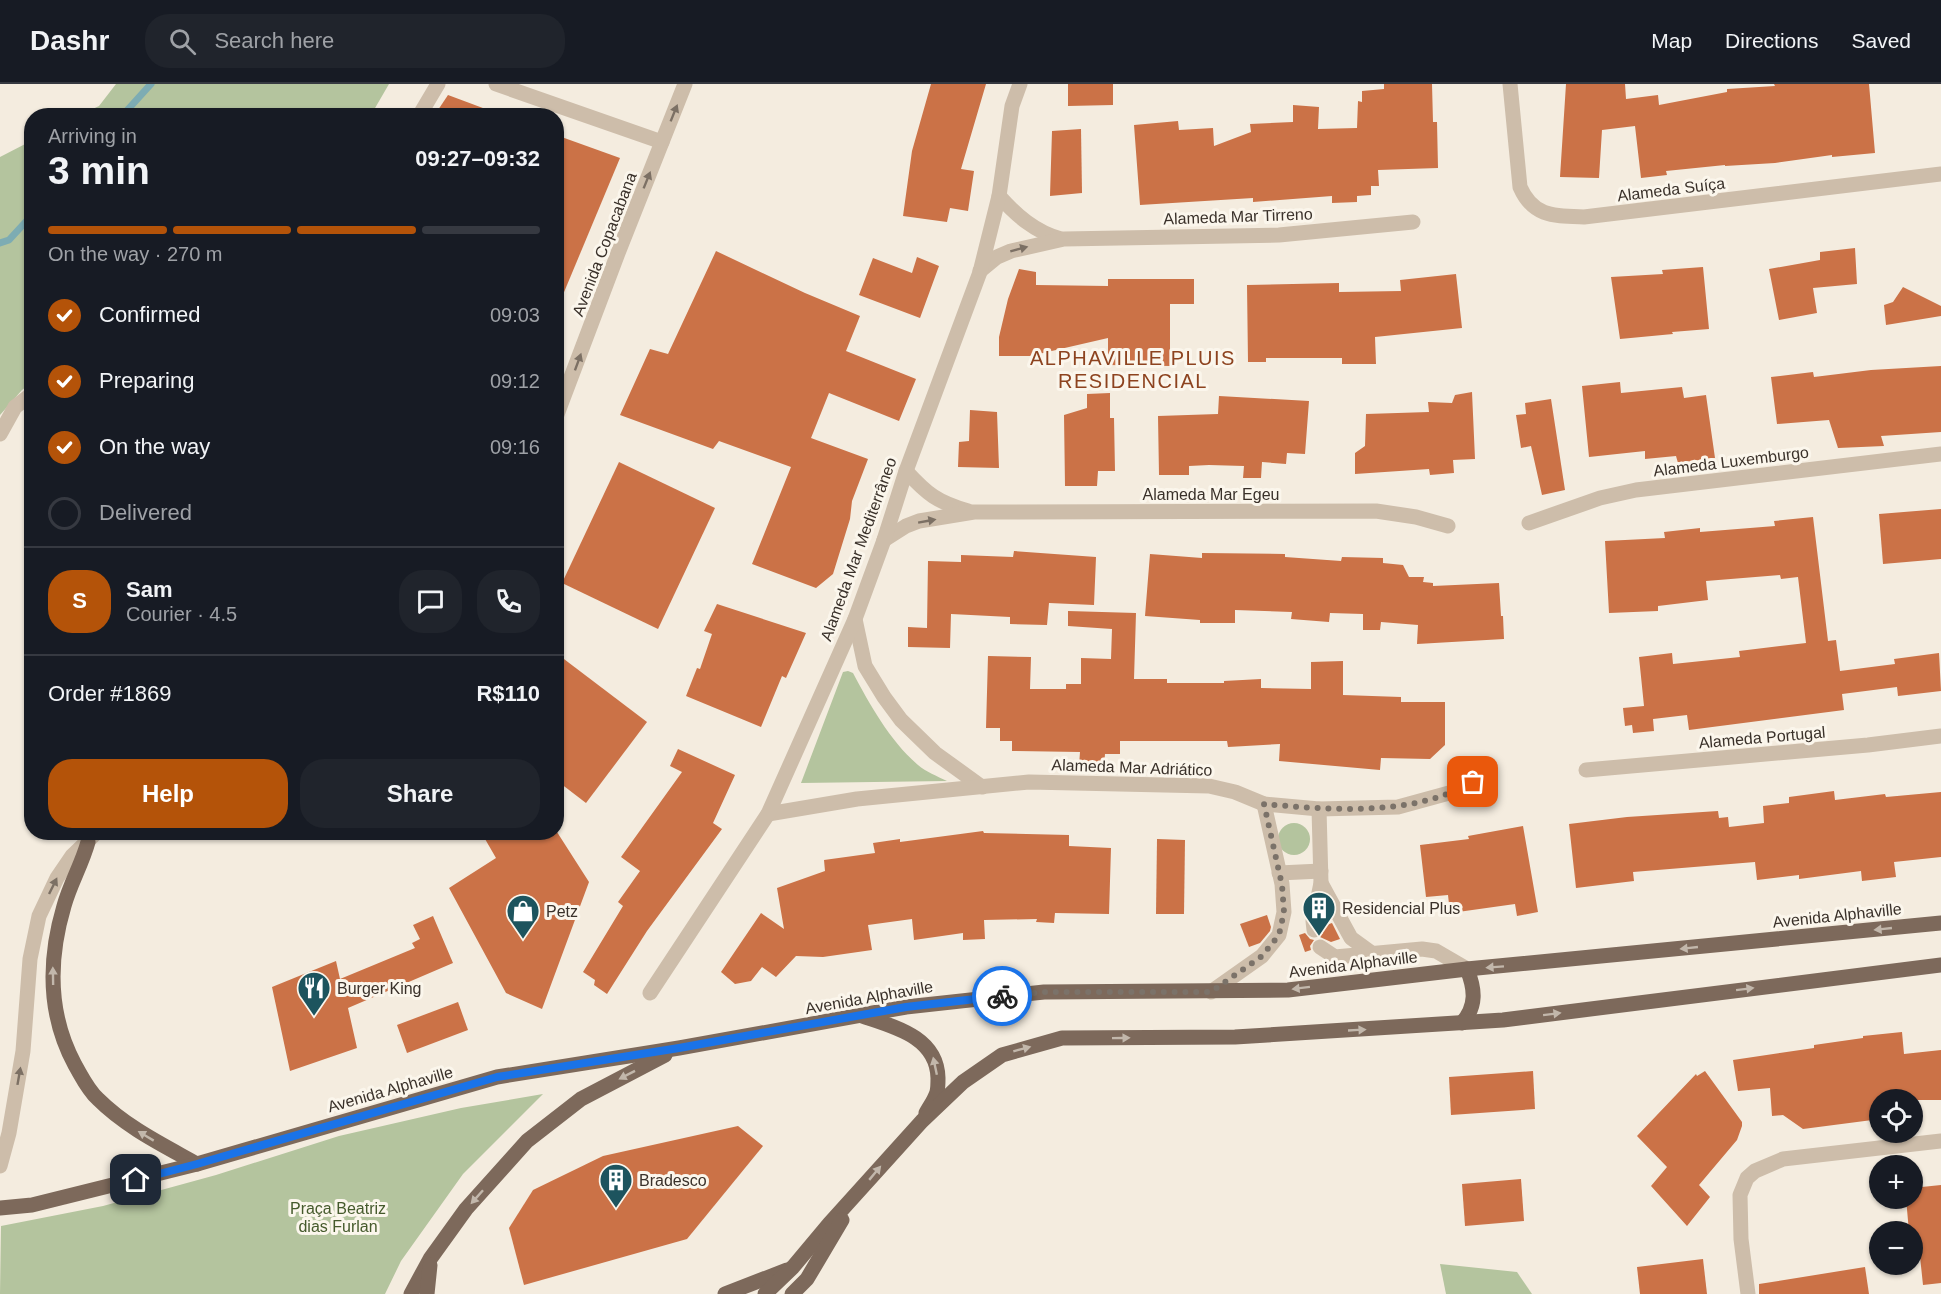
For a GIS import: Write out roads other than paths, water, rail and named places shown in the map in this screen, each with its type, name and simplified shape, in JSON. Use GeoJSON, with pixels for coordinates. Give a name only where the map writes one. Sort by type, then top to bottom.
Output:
{"type":"FeatureCollection","features":[{"type":"Feature","properties":{"kind":"main road"},"geometry":{"type":"LineString","coordinates":[[91,840],[64,905],[52,973],[56,1016],[66,1048],[85,1083],[97,1099],[143,1134],[197,1164]]}},
{"type":"Feature","properties":{"kind":"main road","name":"Avenida Alphaville"},"geometry":{"type":"LineString","coordinates":[[0,1208],[32,1205],[197,1164],[497,1077],[679,1048],[906,1007],[1044,992],[1288,990],[1467,969],[1941,923]]}},
{"type":"Feature","properties":{"kind":"main road"},"geometry":{"type":"LineString","coordinates":[[765,1294],[793,1267],[922,1121],[963,1082],[1002,1055],[1062,1038],[1235,1037],[1503,1020],[1941,965]]}},
{"type":"Feature","properties":{"kind":"main road"},"geometry":{"type":"LineString","coordinates":[[1462,1023],[1469,1016],[1473,1005],[1474,994],[1467,969]]}},
{"type":"Feature","properties":{"kind":"main road"},"geometry":{"type":"LineString","coordinates":[[861,1016],[892,1026],[914,1037],[930,1049],[938,1067],[938,1091],[922,1121]]}},
{"type":"Feature","properties":{"kind":"main road"},"geometry":{"type":"LineString","coordinates":[[411,1294],[430,1259],[466,1209],[526,1141],[581,1099],[679,1048]]}},
{"type":"Feature","properties":{"kind":"main road"},"geometry":{"type":"LineString","coordinates":[[792,1294],[807,1279],[860,1191]]}},
{"type":"Feature","properties":{"kind":"main road"},"geometry":{"type":"LineString","coordinates":[[427,1294],[430,1259]]}},
{"type":"Feature","properties":{"kind":"main road"},"geometry":{"type":"LineString","coordinates":[[725,1294],[793,1267]]}},
{"type":"Feature","properties":{"kind":"street"},"geometry":{"type":"LineString","coordinates":[[424,108],[438,84]]}},
{"type":"Feature","properties":{"kind":"street"},"geometry":{"type":"LineString","coordinates":[[496,84],[662,142]]}},
{"type":"Feature","properties":{"kind":"street","name":"Avenida Copacabana"},"geometry":{"type":"LineString","coordinates":[[564,396],[685,84]]}},
{"type":"Feature","properties":{"kind":"street","name":"Alameda Mar Mediterrâneo"},"geometry":{"type":"LineString","coordinates":[[650,993],[768,813],[855,619],[906,471],[980,272],[999,195],[1012,106],[1020,84]]}},
{"type":"Feature","properties":{"kind":"street","name":"Alameda Suíça"},"geometry":{"type":"LineString","coordinates":[[1510,84],[1520,187],[1526,201],[1536,210],[1559,216],[1584,217],[1941,174]]}},
{"type":"Feature","properties":{"kind":"street","name":"Alameda Mar Tirreno"},"geometry":{"type":"LineString","coordinates":[[999,195],[1012,210],[1032,226],[1064,239]]}},
{"type":"Feature","properties":{"kind":"street","name":"Alameda Mar Tirreno"},"geometry":{"type":"LineString","coordinates":[[980,272],[997,257],[1011,251],[1064,239],[1279,236],[1413,222]]}},
{"type":"Feature","properties":{"kind":"street"},"geometry":{"type":"LineString","coordinates":[[0,434],[15,407],[24,400]]}},
{"type":"Feature","properties":{"kind":"street","name":"Alameda Luxemburgo"},"geometry":{"type":"LineString","coordinates":[[1529,523],[1600,498],[1636,490],[1941,454]]}},
{"type":"Feature","properties":{"kind":"street","name":"Alameda Mar Egeu"},"geometry":{"type":"LineString","coordinates":[[906,471],[919,485],[944,504],[974,512]]}},
{"type":"Feature","properties":{"kind":"street","name":"Alameda Mar Egeu"},"geometry":{"type":"LineString","coordinates":[[884,540],[906,526],[919,521],[974,512],[1376,511],[1416,517],[1448,526]]}},
{"type":"Feature","properties":{"kind":"street"},"geometry":{"type":"LineString","coordinates":[[855,619],[865,666],[901,720],[935,753],[982,787]]}},
{"type":"Feature","properties":{"kind":"street","name":"Alameda Portugal"},"geometry":{"type":"LineString","coordinates":[[1586,770],[1868,746],[1941,736]]}},
{"type":"Feature","properties":{"kind":"street","name":"Alameda Mar Adriático"},"geometry":{"type":"LineString","coordinates":[[768,813],[857,799],[1029,782],[1209,786],[1235,792],[1264,804],[1319,809],[1398,807],[1460,790],[1486,775]]}},
{"type":"Feature","properties":{"kind":"street"},"geometry":{"type":"LineString","coordinates":[[1211,992],[1262,956],[1279,935],[1284,912],[1279,873],[1264,804]]}},
{"type":"Feature","properties":{"kind":"street"},"geometry":{"type":"LineString","coordinates":[[1314,930],[1312,921],[1321,877],[1319,809]]}},
{"type":"Feature","properties":{"kind":"street"},"geometry":{"type":"LineString","coordinates":[[0,1166],[4,1128],[23,1051],[30,959],[39,916],[57,878],[72,856],[89,840]]}},
{"type":"Feature","properties":{"kind":"street"},"geometry":{"type":"LineString","coordinates":[[1279,873],[1321,877]]}},
{"type":"Feature","properties":{"kind":"street"},"geometry":{"type":"LineString","coordinates":[[1321,877],[1351,938],[1373,954]]}},
{"type":"Feature","properties":{"kind":"street"},"geometry":{"type":"LineString","coordinates":[[1320,947],[1335,957],[1422,949],[1436,951],[1467,969]]}},
{"type":"Feature","properties":{"kind":"street"},"geometry":{"type":"LineString","coordinates":[[1748,1294],[1741,1239],[1740,1195],[1747,1178],[1755,1171],[1783,1159],[1941,1141]]}},
{"type":"Feature","properties":{"kind":"waterway"},"geometry":{"type":"LineString","coordinates":[[129,108],[151,84]]}},
{"type":"Feature","properties":{"kind":"waterway"},"geometry":{"type":"LineString","coordinates":[[0,243],[9,240],[24,224]]}},
{"type":"Feature","properties":{"kind":"place","name":"Residencial Plus"},"geometry":{"type":"Point","coordinates":[1319,937]}},
{"type":"Feature","properties":{"kind":"place","name":"Petz"},"geometry":{"type":"Point","coordinates":[523,940]}},
{"type":"Feature","properties":{"kind":"place","name":"Burger King"},"geometry":{"type":"Point","coordinates":[314,1017]}},
{"type":"Feature","properties":{"kind":"place","name":"Bradesco"},"geometry":{"type":"Point","coordinates":[616,1209]}},
{"type":"Feature","properties":{"kind":"district","name":"ALPHAVILLE PLUIS RESIDENCIAL"},"geometry":{"type":"Point","coordinates":[1133,370]}},
{"type":"Feature","properties":{"kind":"park label","name":"Praça Beatriz dias Furlan"},"geometry":{"type":"Point","coordinates":[338,1217]}}]}
